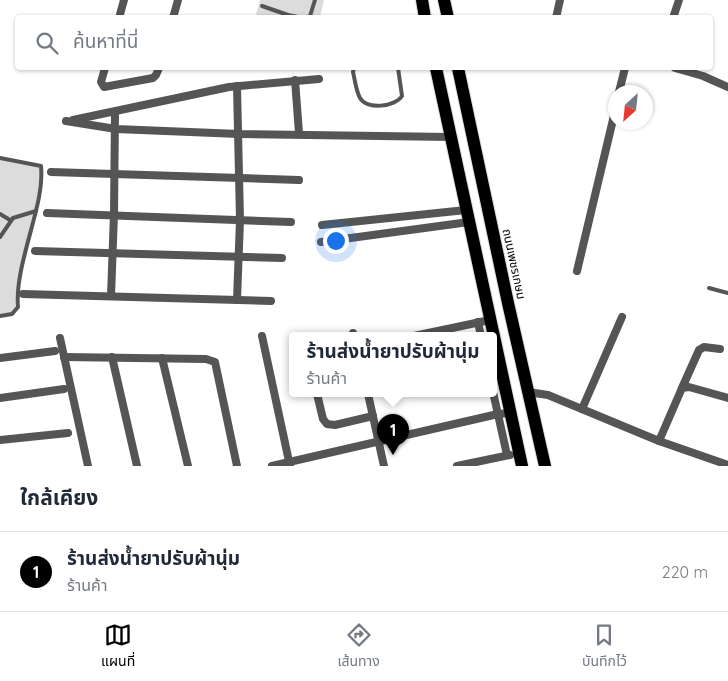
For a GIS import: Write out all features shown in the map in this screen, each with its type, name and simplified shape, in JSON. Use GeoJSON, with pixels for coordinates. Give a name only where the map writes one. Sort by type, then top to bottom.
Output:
{"type":"FeatureCollection","features":[{"type":"Feature","properties":{"kind":"main road"},"geometry":{"type":"LineString","coordinates":[[422,0],[424,15]]}},
{"type":"Feature","properties":{"kind":"main road"},"geometry":{"type":"LineString","coordinates":[[444,0],[447,15]]}},
{"type":"Feature","properties":{"kind":"main road"},"geometry":{"type":"LineString","coordinates":[[436,70],[488,307],[484,321],[487,332]]}},
{"type":"Feature","properties":{"kind":"main road","name":"ถนนเพชรเกษม"},"geometry":{"type":"LineString","coordinates":[[458,70],[504,287],[545,466]]}},
{"type":"Feature","properties":{"kind":"main road"},"geometry":{"type":"LineString","coordinates":[[497,372],[504,414],[516,458]]}},
{"type":"Feature","properties":{"kind":"street"},"geometry":{"type":"LineString","coordinates":[[120,15],[124,0]]}},
{"type":"Feature","properties":{"kind":"street"},"geometry":{"type":"LineString","coordinates":[[174,15],[178,0]]}},
{"type":"Feature","properties":{"kind":"street"},"geometry":{"type":"LineString","coordinates":[[557,15],[560,0]]}},
{"type":"Feature","properties":{"kind":"street"},"geometry":{"type":"LineString","coordinates":[[674,15],[679,0]]}},
{"type":"Feature","properties":{"kind":"street"},"geometry":{"type":"LineString","coordinates":[[104,70],[101,82],[104,88],[153,78],[158,70]]}},
{"type":"Feature","properties":{"kind":"street"},"geometry":{"type":"LineString","coordinates":[[621,85],[624,70]]}},
{"type":"Feature","properties":{"kind":"street"},"geometry":{"type":"LineString","coordinates":[[682,70],[703,76],[728,87]]}},
{"type":"Feature","properties":{"kind":"street"},"geometry":{"type":"LineString","coordinates":[[319,79],[237,86],[66,121],[116,129],[239,134],[299,133],[451,136]]}},
{"type":"Feature","properties":{"kind":"street"},"geometry":{"type":"LineString","coordinates":[[295,80],[299,133]]}},
{"type":"Feature","properties":{"kind":"street"},"geometry":{"type":"LineString","coordinates":[[237,86],[240,178],[237,300]]}},
{"type":"Feature","properties":{"kind":"street"},"geometry":{"type":"LineString","coordinates":[[110,296],[114,214],[115,112]]}},
{"type":"Feature","properties":{"kind":"street"},"geometry":{"type":"LineString","coordinates":[[577,271],[611,130]]}},
{"type":"Feature","properties":{"kind":"street"},"geometry":{"type":"LineString","coordinates":[[52,172],[299,180]]}},
{"type":"Feature","properties":{"kind":"street"},"geometry":{"type":"LineString","coordinates":[[47,212],[291,222]]}},
{"type":"Feature","properties":{"kind":"street"},"geometry":{"type":"LineString","coordinates":[[322,225],[468,216]]}},
{"type":"Feature","properties":{"kind":"street"},"geometry":{"type":"LineString","coordinates":[[320,242],[468,216]]}},
{"type":"Feature","properties":{"kind":"street"},"geometry":{"type":"LineString","coordinates":[[35,251],[282,258]]}},
{"type":"Feature","properties":{"kind":"street"},"geometry":{"type":"LineString","coordinates":[[24,294],[271,301]]}},
{"type":"Feature","properties":{"kind":"street"},"geometry":{"type":"LineString","coordinates":[[582,409],[622,317]]}},
{"type":"Feature","properties":{"kind":"street"},"geometry":{"type":"LineString","coordinates":[[433,332],[484,321],[482,332]]}},
{"type":"Feature","properties":{"kind":"street"},"geometry":{"type":"LineString","coordinates":[[262,336],[290,464]]}},
{"type":"Feature","properties":{"kind":"street"},"geometry":{"type":"LineString","coordinates":[[60,338],[88,466]]}},
{"type":"Feature","properties":{"kind":"street"},"geometry":{"type":"LineString","coordinates":[[659,442],[700,350],[704,347],[720,349]]}},
{"type":"Feature","properties":{"kind":"street"},"geometry":{"type":"LineString","coordinates":[[0,358],[55,351]]}},
{"type":"Feature","properties":{"kind":"street"},"geometry":{"type":"LineString","coordinates":[[64,357],[206,359],[215,362],[237,466]]}},
{"type":"Feature","properties":{"kind":"street"},"geometry":{"type":"LineString","coordinates":[[112,357],[137,466]]}},
{"type":"Feature","properties":{"kind":"street"},"geometry":{"type":"LineString","coordinates":[[162,358],[188,466]]}},
{"type":"Feature","properties":{"kind":"street"},"geometry":{"type":"LineString","coordinates":[[682,388],[689,387],[728,398]]}},
{"type":"Feature","properties":{"kind":"street"},"geometry":{"type":"LineString","coordinates":[[0,398],[64,390]]}},
{"type":"Feature","properties":{"kind":"street"},"geometry":{"type":"LineString","coordinates":[[528,392],[548,395],[659,442],[728,465]]}},
{"type":"Feature","properties":{"kind":"street"},"geometry":{"type":"LineString","coordinates":[[318,397],[326,424],[335,425],[373,416]]}},
{"type":"Feature","properties":{"kind":"street"},"geometry":{"type":"LineString","coordinates":[[369,397],[384,466]]}},
{"type":"Feature","properties":{"kind":"street"},"geometry":{"type":"LineString","coordinates":[[272,466],[290,464],[378,441],[504,414],[496,397]]}},
{"type":"Feature","properties":{"kind":"street"},"geometry":{"type":"LineString","coordinates":[[0,440],[68,433]]}},
{"type":"Feature","properties":{"kind":"street"},"geometry":{"type":"LineString","coordinates":[[457,466],[516,458]]}},
{"type":"Feature","properties":{"kind":"lane"},"geometry":{"type":"LineString","coordinates":[[310,15],[315,0]]}},
{"type":"Feature","properties":{"kind":"lane"},"geometry":{"type":"LineString","coordinates":[[262,6],[288,15]]}},
{"type":"Feature","properties":{"kind":"lane"},"geometry":{"type":"LineString","coordinates":[[354,70],[360,98],[364,102],[379,106],[395,103],[402,96],[398,70]]}},
{"type":"Feature","properties":{"kind":"lane"},"geometry":{"type":"LineString","coordinates":[[0,158],[41,166],[42,174],[36,211],[16,292],[18,307],[12,314],[0,316]]}},
{"type":"Feature","properties":{"kind":"lane"},"geometry":{"type":"LineString","coordinates":[[0,237],[10,220],[36,211]]}},
{"type":"Feature","properties":{"kind":"lane"},"geometry":{"type":"LineString","coordinates":[[0,214],[10,220]]}},
{"type":"Feature","properties":{"kind":"lane"},"geometry":{"type":"LineString","coordinates":[[709,288],[728,293]]}},
{"type":"Feature","properties":{"kind":"shaded area"},"geometry":{"type":"Polygon","coordinates":[[[260,0],[324,0],[320,15],[256,15],[260,0]]]}},
{"type":"Feature","properties":{"kind":"shaded area"},"geometry":{"type":"Polygon","coordinates":[[[0,157],[41,169],[34,221],[16,292],[15,315],[0,317],[0,157]]]}},
{"type":"Feature","properties":{"kind":"place","name":"ร้านส่งน้ำยาปรับผ้านุ่ม"},"geometry":{"type":"Point","coordinates":[393,455]}}]}
